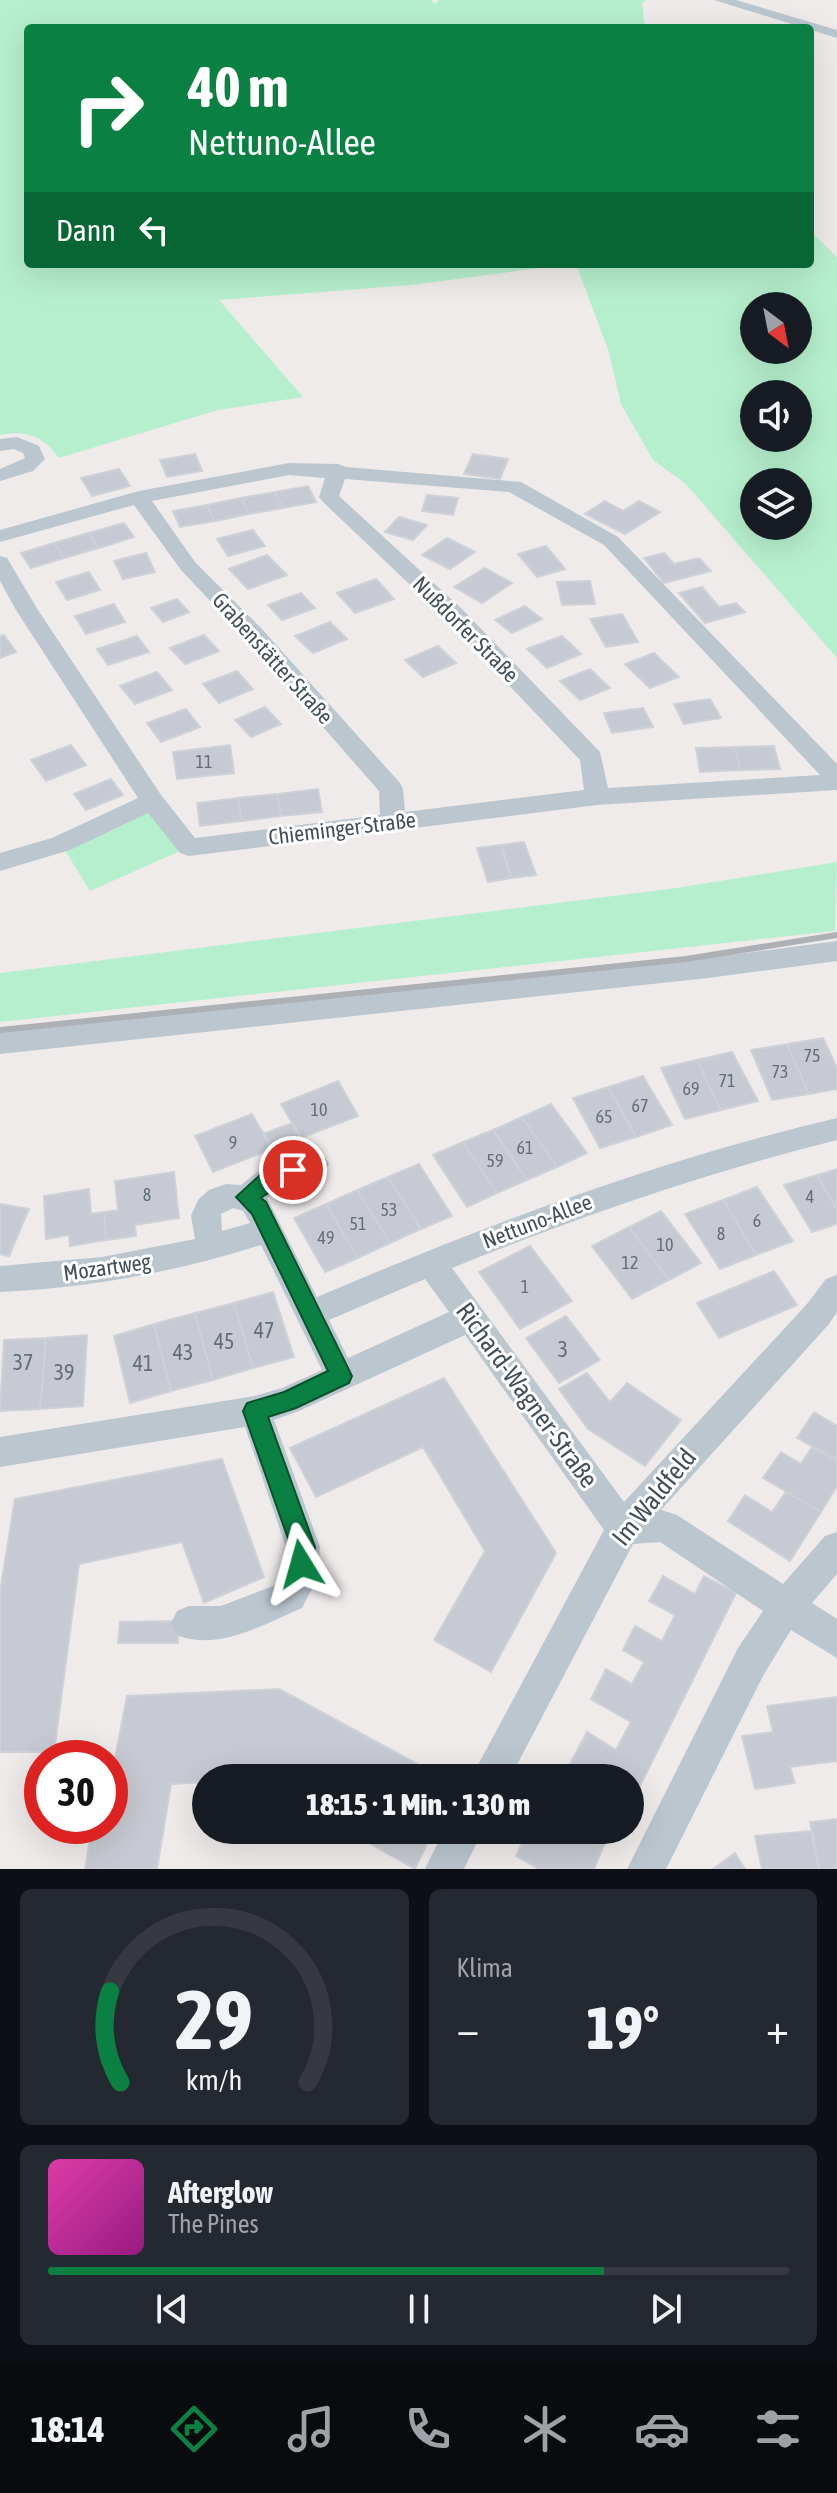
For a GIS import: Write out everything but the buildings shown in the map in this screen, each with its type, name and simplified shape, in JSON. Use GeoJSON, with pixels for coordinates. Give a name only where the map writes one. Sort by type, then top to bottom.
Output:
{"type":"FeatureCollection","features":[{"type":"Feature","properties":{"kind":"street"},"geometry":{"type":"LineString","coordinates":[[721,0],[803,24]]}},
{"type":"Feature","properties":{"kind":"street"},"geometry":{"type":"LineString","coordinates":[[814,27],[837,34]]}},
{"type":"Feature","properties":{"kind":"street"},"geometry":{"type":"LineString","coordinates":[[0,445],[25,445],[32,450],[35,459],[26,467],[0,475]]}},
{"type":"Feature","properties":{"kind":"street","name":"Chieminger Straße"},"geometry":{"type":"LineString","coordinates":[[0,536],[139,497],[289,469],[338,470],[514,486],[611,541],[837,780]]}},
{"type":"Feature","properties":{"kind":"street","name":"Nußdorfer Straße"},"geometry":{"type":"LineString","coordinates":[[338,470],[329,497],[454,614],[592,758],[597,797]]}},
{"type":"Feature","properties":{"kind":"street","name":"Grabenstätter Straße"},"geometry":{"type":"LineString","coordinates":[[139,497],[188,566],[253,633],[391,789],[393,821]]}},
{"type":"Feature","properties":{"kind":"street","name":"Chieminger Straße"},"geometry":{"type":"LineString","coordinates":[[0,562],[27,610],[152,801],[189,847],[597,797],[837,780]]}},
{"type":"Feature","properties":{"kind":"street"},"geometry":{"type":"LineString","coordinates":[[0,862],[61,844],[152,801]]}},
{"type":"Feature","properties":{"kind":"street"},"geometry":{"type":"LineString","coordinates":[[0,1043],[692,970],[837,951]]}},
{"type":"Feature","properties":{"kind":"street","name":"Nettuno-Allee"},"geometry":{"type":"LineString","coordinates":[[310,1314],[430,1262],[609,1194],[837,1129]]}},
{"type":"Feature","properties":{"kind":"street"},"geometry":{"type":"LineString","coordinates":[[247,1197],[267,1181],[314,1164]]}},
{"type":"Feature","properties":{"kind":"street"},"geometry":{"type":"LineString","coordinates":[[213,1248],[206,1218],[212,1204],[229,1196],[247,1197],[259,1208],[341,1376]]}},
{"type":"Feature","properties":{"kind":"street","name":"Mozartweg"},"geometry":{"type":"LineString","coordinates":[[0,1279],[142,1263],[213,1248],[269,1230]]}},
{"type":"Feature","properties":{"kind":"street","name":"Richard-Wagner-Straße"},"geometry":{"type":"LineString","coordinates":[[430,1262],[623,1528]]}},
{"type":"Feature","properties":{"kind":"street","name":"Im Waldfeld"},"geometry":{"type":"LineString","coordinates":[[497,1764],[623,1528],[818,1314],[837,1288]]}},
{"type":"Feature","properties":{"kind":"street"},"geometry":{"type":"LineString","coordinates":[[0,1452],[255,1411],[288,1401],[471,1317]]}},
{"type":"Feature","properties":{"kind":"street"},"geometry":{"type":"LineString","coordinates":[[189,1623],[221,1623],[290,1596],[299,1581],[303,1547],[255,1411]]}},
{"type":"Feature","properties":{"kind":"street"},"geometry":{"type":"LineString","coordinates":[[623,1528],[665,1526],[837,1640]]}},
{"type":"Feature","properties":{"kind":"street"},"geometry":{"type":"LineString","coordinates":[[646,1869],[751,1661],[787,1605],[837,1548]]}},
{"type":"Feature","properties":{"kind":"street"},"geometry":{"type":"LineString","coordinates":[[444,1869],[457,1844]]}},
{"type":"Feature","properties":{"kind":"green space"},"geometry":{"type":"Polygon","coordinates":[[[0,0],[431,0],[435,4],[439,0],[646,0],[642,3],[645,24],[24,24],[24,268],[540,268],[411,285],[219,300],[303,397],[218,410],[59,458],[47,444],[34,436],[18,433],[0,435],[0,0]]]}},
{"type":"Feature","properties":{"kind":"green space"},"geometry":{"type":"Polygon","coordinates":[[[814,235],[837,257],[837,658],[686,484],[653,460],[621,404],[609,352],[578,268],[814,268],[814,235]]]}},
{"type":"Feature","properties":{"kind":"green space"},"geometry":{"type":"Polygon","coordinates":[[[152,801],[189,847],[90,891],[61,844],[152,801]]]}},
{"type":"Feature","properties":{"kind":"green space"},"geometry":{"type":"Polygon","coordinates":[[[837,862],[835,931],[0,1022],[0,973],[677,888],[837,862]]]}},
{"type":"Feature","properties":{"kind":"railway"},"geometry":{"type":"LineString","coordinates":[[0,1030],[686,959],[837,935]]}},
{"type":"Feature","properties":{"kind":"route"},"geometry":{"type":"LineString","coordinates":[[293,1170],[267,1181],[247,1197],[259,1208],[341,1376],[288,1401],[255,1411],[303,1547],[301,1564]]}}]}
